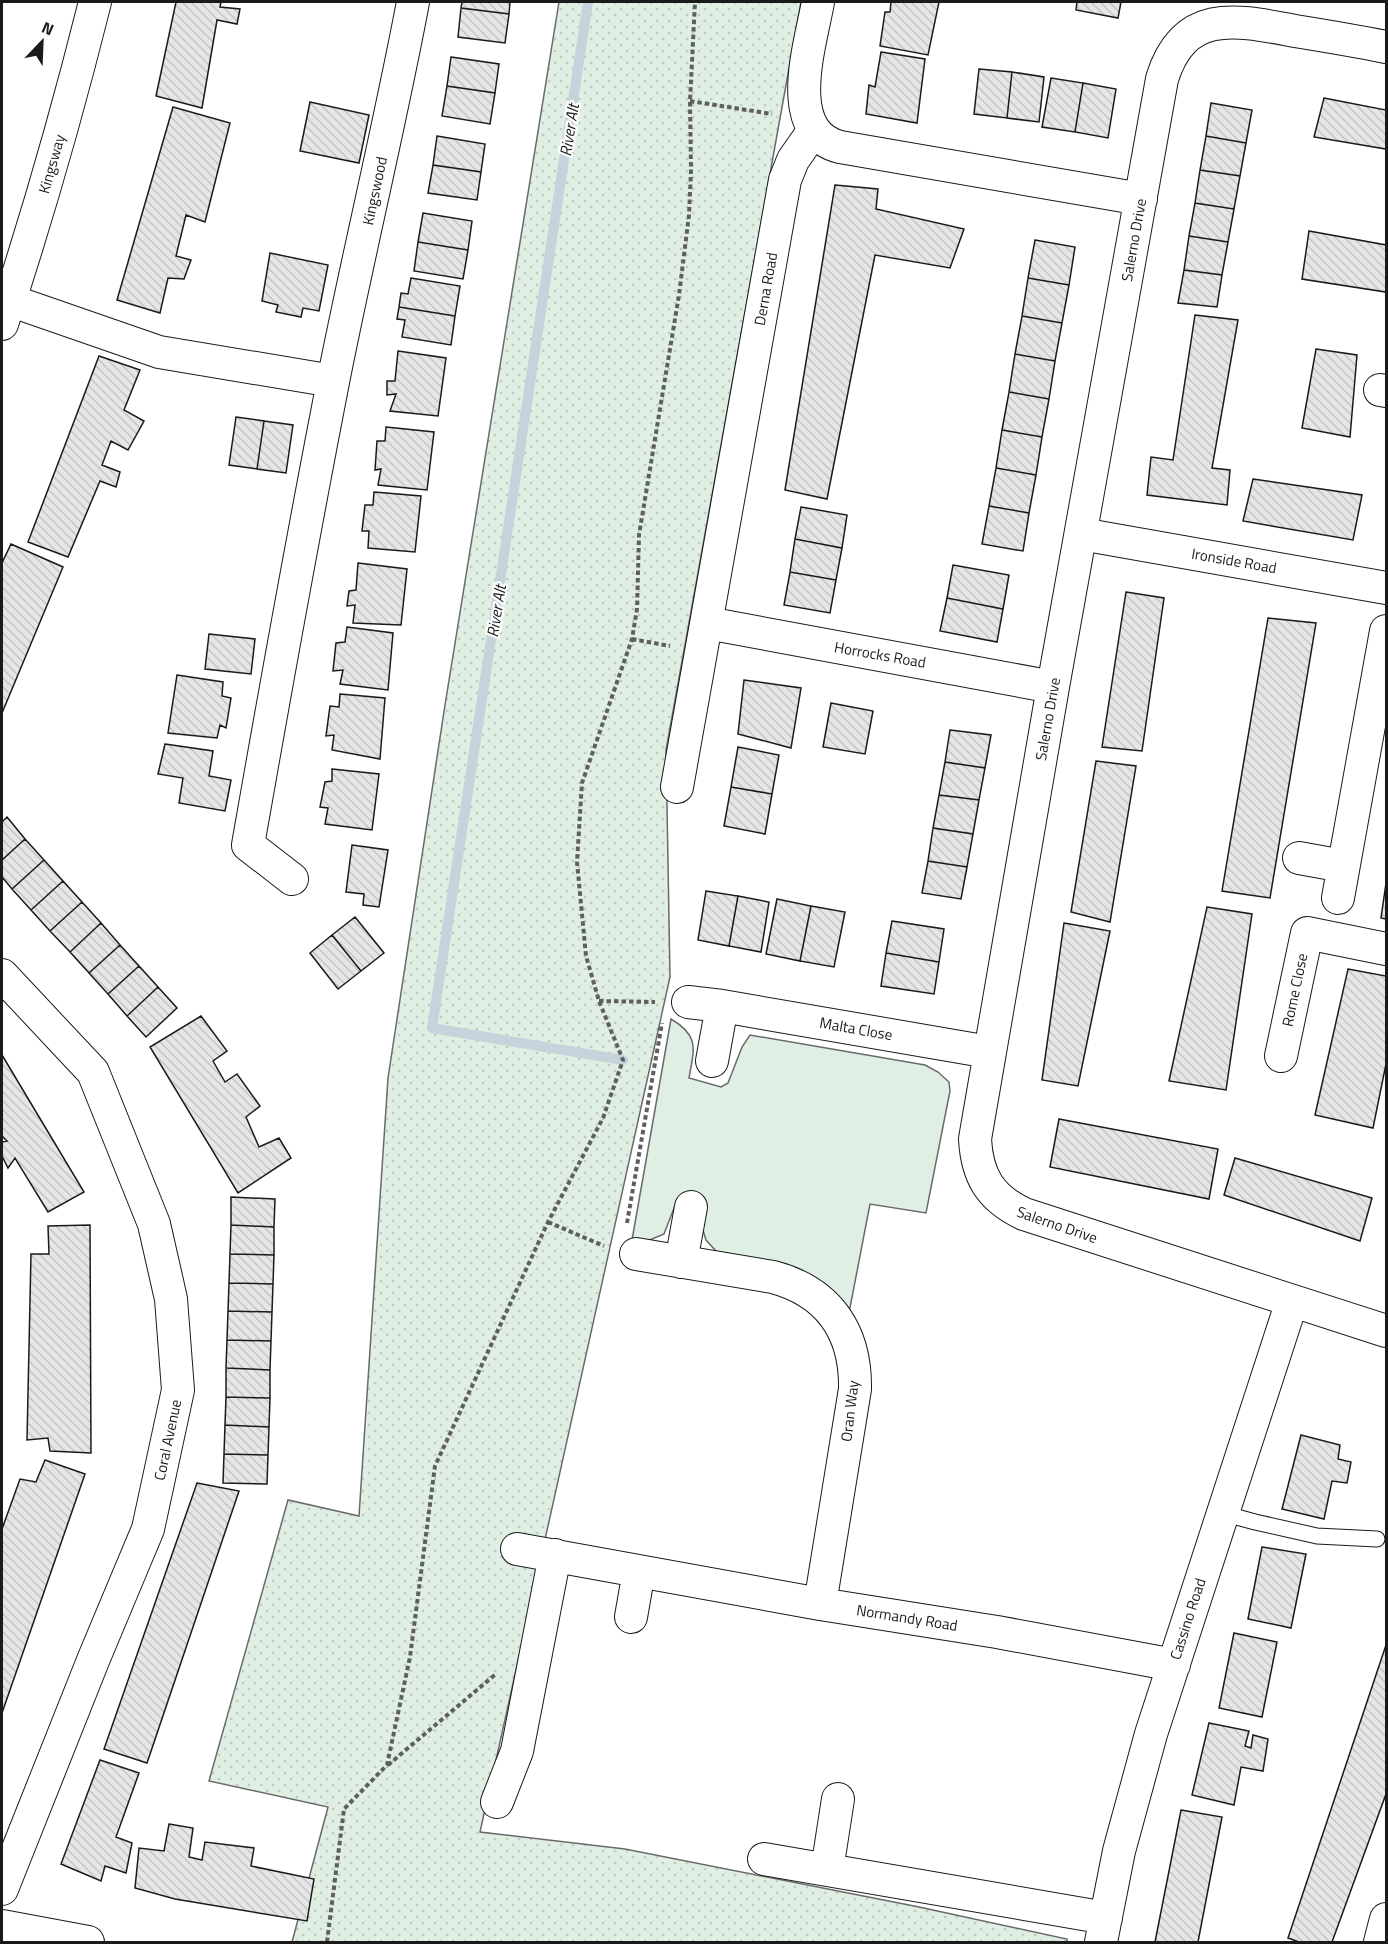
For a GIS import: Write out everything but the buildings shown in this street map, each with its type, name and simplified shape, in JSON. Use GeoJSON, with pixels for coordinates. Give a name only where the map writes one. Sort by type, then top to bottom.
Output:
{"type":"FeatureCollection","features":[{"type":"Feature","properties":{"kind":"street","name":"Kingsway"},"geometry":{"type":"LineString","coordinates":[[5,312],[30,240],[72,96],[95,2]]}},
{"type":"Feature","properties":{"kind":"street","name":"Kingswood"},"geometry":{"type":"LineString","coordinates":[[292,879],[248,845],[333,381],[392,111],[413,2]]}},
{"type":"Feature","properties":{"kind":"street"},"geometry":{"type":"LineString","coordinates":[[818,2],[805,79],[805,107],[811,125],[826,142],[840,147],[1141,199]]}},
{"type":"Feature","properties":{"kind":"street","name":"Salerno Drive"},"geometry":{"type":"LineString","coordinates":[[1386,47],[1231,21],[1205,13],[1166,67],[1053,687],[975,1139],[982,1177],[999,1200],[1011,1208],[1038,1220],[1386,1331]]}},
{"type":"Feature","properties":{"kind":"street","name":"Derna Road"},"geometry":{"type":"LineString","coordinates":[[677,787],[785,180],[811,125]]}},
{"type":"Feature","properties":{"kind":"street"},"geometry":{"type":"LineString","coordinates":[[5,312],[159,352],[333,381]]}},
{"type":"Feature","properties":{"kind":"street","name":"Ironside Road"},"geometry":{"type":"LineString","coordinates":[[1081,534],[1386,588]]}},
{"type":"Feature","properties":{"kind":"street","name":"Horrocks Road"},"geometry":{"type":"LineString","coordinates":[[707,623],[1053,687]]}},
{"type":"Feature","properties":{"kind":"street"},"geometry":{"type":"LineString","coordinates":[[1338,897],[1386,631]]}},
{"type":"Feature","properties":{"kind":"street"},"geometry":{"type":"LineString","coordinates":[[1299,858],[1343,866]]}},
{"type":"Feature","properties":{"kind":"street","name":"Rome Close"},"geometry":{"type":"LineString","coordinates":[[1281,1056],[1307,933],[1386,949]]}},
{"type":"Feature","properties":{"kind":"street","name":"Coral Avenue"},"geometry":{"type":"LineString","coordinates":[[2,975],[93,1072],[154,1224],[171,1299],[178,1390],[148,1529],[2,1889]]}},
{"type":"Feature","properties":{"kind":"street","name":"Malta Close"},"geometry":{"type":"LineString","coordinates":[[677,1002],[722,1006],[989,1052]]}},
{"type":"Feature","properties":{"kind":"street"},"geometry":{"type":"LineString","coordinates":[[712,1061],[722,1006]]}},
{"type":"Feature","properties":{"kind":"street"},"geometry":{"type":"LineString","coordinates":[[681,1262],[691,1207]]}},
{"type":"Feature","properties":{"kind":"street","name":"Oran Way"},"geometry":{"type":"LineString","coordinates":[[629,1254],[773,1277],[790,1282],[819,1299],[831,1311],[847,1338],[854,1364],[855,1389],[820,1604]]}},
{"type":"Feature","properties":{"kind":"street","name":"Cassino Road"},"geometry":{"type":"LineString","coordinates":[[1103,1930],[1131,1806],[1222,1513],[1292,1301]]}},
{"type":"Feature","properties":{"kind":"street","name":"Normandy Road"},"geometry":{"type":"LineString","coordinates":[[517,1549],[1174,1665]]}},
{"type":"Feature","properties":{"kind":"street"},"geometry":{"type":"LineString","coordinates":[[498,1802],[517,1750],[555,1555]]}},
{"type":"Feature","properties":{"kind":"street"},"geometry":{"type":"LineString","coordinates":[[632,1617],[639,1571]]}},
{"type":"Feature","properties":{"kind":"street"},"geometry":{"type":"LineString","coordinates":[[826,1870],[838,1799]]}},
{"type":"Feature","properties":{"kind":"street"},"geometry":{"type":"LineString","coordinates":[[764,1859],[826,1870],[1103,1930]]}},
{"type":"Feature","properties":{"kind":"street"},"geometry":{"type":"LineString","coordinates":[[1380,1942],[1386,1919]]}},
{"type":"Feature","properties":{"kind":"street"},"geometry":{"type":"LineString","coordinates":[[2,1926],[88,1942]]}},
{"type":"Feature","properties":{"kind":"lane"},"geometry":{"type":"LineString","coordinates":[[1222,1513],[1317,1536],[1377,1539]]}},
{"type":"Feature","properties":{"kind":"path"},"geometry":{"type":"LineString","coordinates":[[387,1765],[410,1658],[435,1466],[548,1222],[603,1118],[623,1060],[599,1001],[586,956],[577,862],[582,783],[632,639],[635,619],[639,535],[685,255],[691,171],[690,101],[695,2]]}},
{"type":"Feature","properties":{"kind":"path"},"geometry":{"type":"LineString","coordinates":[[690,101],[811,125]]}},
{"type":"Feature","properties":{"kind":"path"},"geometry":{"type":"LineString","coordinates":[[548,1222],[629,1254],[677,1002],[599,1001]]}},
{"type":"Feature","properties":{"kind":"path"},"geometry":{"type":"LineString","coordinates":[[327,1942],[344,1809],[387,1765],[540,1636]]}},
{"type":"Feature","properties":{"kind":"green space"},"geometry":{"type":"Polygon","coordinates":[[[559,2],[801,2],[666,750],[670,977],[480,1832],[625,1849],[919,1907],[1067,1939],[1067,1942],[292,1942],[328,1807],[209,1781],[288,1500],[359,1516],[388,1078],[445,705],[559,2]]]}},
{"type":"Feature","properties":{"kind":"green space"},"geometry":{"type":"Polygon","coordinates":[[[671,1019],[691,1037],[693,1051],[689,1078],[721,1087],[728,1083],[742,1047],[750,1035],[925,1065],[938,1072],[949,1082],[950,1091],[926,1213],[870,1204],[848,1318],[741,1261],[716,1251],[706,1240],[702,1227],[706,1205],[676,1203],[664,1234],[645,1242],[632,1240],[671,1019]]]}},
{"type":"Feature","properties":{"kind":"waterway","name":"River Alt"},"geometry":{"type":"LineString","coordinates":[[588,2],[432,1028],[623,1060]]}}]}
